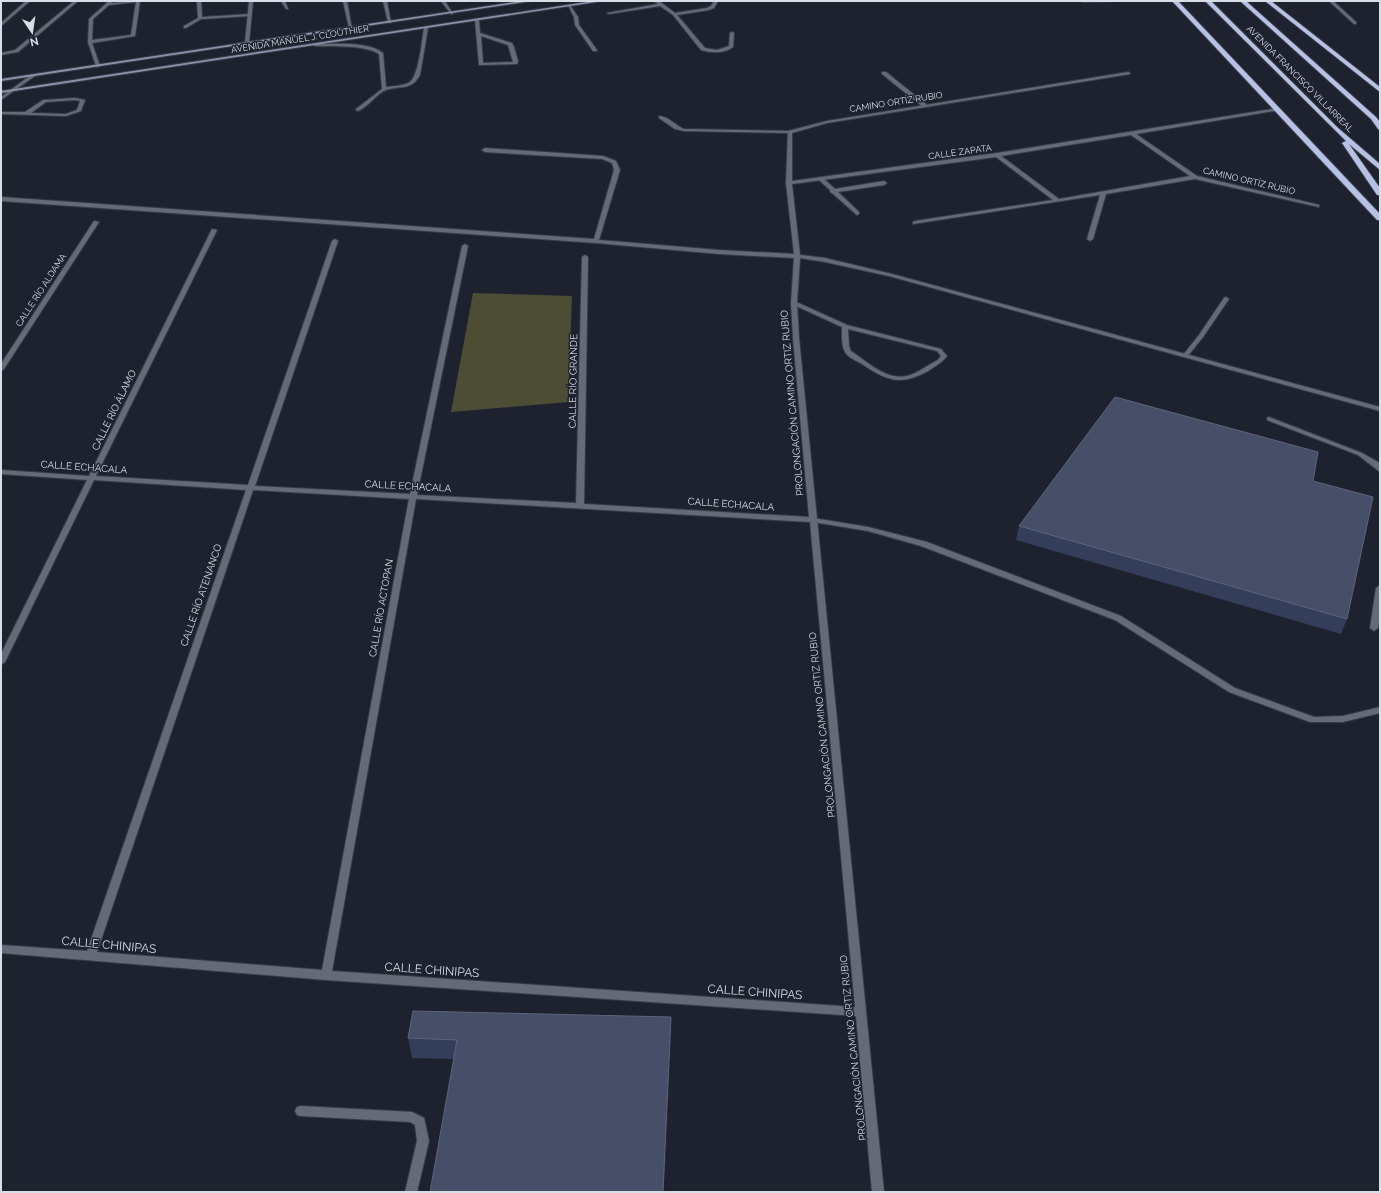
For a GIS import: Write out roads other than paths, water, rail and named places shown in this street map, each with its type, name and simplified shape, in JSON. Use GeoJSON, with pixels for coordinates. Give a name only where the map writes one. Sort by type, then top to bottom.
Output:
{"type":"FeatureCollection","features":[{"type":"Feature","properties":{"kind":"highway"},"geometry":{"type":"LineString","coordinates":[[1175,1],[1380,218]]}},
{"type":"Feature","properties":{"kind":"highway","name":"AVENIDA FRANCISCO VILLARREAL"},"geometry":{"type":"LineString","coordinates":[[1208,1],[1334,128],[1380,168]]}},
{"type":"Feature","properties":{"kind":"highway","name":"AVENIDA FRANCISCO VILLARREAL"},"geometry":{"type":"LineString","coordinates":[[1243,1],[1377,120],[1380,128]]}},
{"type":"Feature","properties":{"kind":"highway"},"geometry":{"type":"LineString","coordinates":[[1268,1],[1380,90]]}},
{"type":"Feature","properties":{"kind":"highway"},"geometry":{"type":"LineString","coordinates":[[1334,128],[1380,192]]}},
{"type":"Feature","properties":{"kind":"main road","name":"AVENIDA MANUEL J. CLOUTHIER"},"geometry":{"type":"LineString","coordinates":[[1,80],[515,2],[530,1]]}},
{"type":"Feature","properties":{"kind":"main road","name":"AVENIDA MANUEL J. CLOUTHIER"},"geometry":{"type":"LineString","coordinates":[[1,92],[601,1]]}},
{"type":"Feature","properties":{"kind":"street"},"geometry":{"type":"LineString","coordinates":[[1,25],[28,1]]}},
{"type":"Feature","properties":{"kind":"street"},"geometry":{"type":"LineString","coordinates":[[1,54],[16,51],[76,1]]}},
{"type":"Feature","properties":{"kind":"street"},"geometry":{"type":"LineString","coordinates":[[90,42],[133,36],[138,1],[110,2],[91,19],[90,42],[98,66]]}},
{"type":"Feature","properties":{"kind":"street"},"geometry":{"type":"LineString","coordinates":[[199,1],[200,18]]}},
{"type":"Feature","properties":{"kind":"street"},"geometry":{"type":"LineString","coordinates":[[247,43],[251,1]]}},
{"type":"Feature","properties":{"kind":"street"},"geometry":{"type":"LineString","coordinates":[[284,1],[287,8]]}},
{"type":"Feature","properties":{"kind":"street"},"geometry":{"type":"LineString","coordinates":[[346,1],[351,28]]}},
{"type":"Feature","properties":{"kind":"street"},"geometry":{"type":"LineString","coordinates":[[385,1],[390,22]]}},
{"type":"Feature","properties":{"kind":"street"},"geometry":{"type":"LineString","coordinates":[[443,1],[452,12]]}},
{"type":"Feature","properties":{"kind":"street"},"geometry":{"type":"LineString","coordinates":[[656,1],[674,14],[703,49],[718,51],[731,47],[732,33]]}},
{"type":"Feature","properties":{"kind":"street"},"geometry":{"type":"LineString","coordinates":[[674,14],[708,9],[713,7],[716,1]]}},
{"type":"Feature","properties":{"kind":"street"},"geometry":{"type":"LineString","coordinates":[[1331,1],[1355,23]]}},
{"type":"Feature","properties":{"kind":"street"},"geometry":{"type":"LineString","coordinates":[[609,13],[660,5]]}},
{"type":"Feature","properties":{"kind":"street"},"geometry":{"type":"LineString","coordinates":[[569,6],[576,17],[577,25],[595,50]]}},
{"type":"Feature","properties":{"kind":"street"},"geometry":{"type":"LineString","coordinates":[[185,27],[200,18],[250,15]]}},
{"type":"Feature","properties":{"kind":"street"},"geometry":{"type":"LineString","coordinates":[[476,20],[479,34],[481,64],[515,63],[516,61],[510,44],[479,34]]}},
{"type":"Feature","properties":{"kind":"street"},"geometry":{"type":"LineString","coordinates":[[358,110],[384,89],[406,86],[416,80],[426,28]]}},
{"type":"Feature","properties":{"kind":"street"},"geometry":{"type":"LineString","coordinates":[[315,45],[379,50],[381,53],[384,89]]}},
{"type":"Feature","properties":{"kind":"street"},"geometry":{"type":"LineString","coordinates":[[884,73],[925,106]]}},
{"type":"Feature","properties":{"kind":"street","name":"CAMINO ORTÍZ RUBIO"},"geometry":{"type":"LineString","coordinates":[[661,117],[676,128],[684,130],[790,132],[827,122],[1128,73]]}},
{"type":"Feature","properties":{"kind":"street"},"geometry":{"type":"LineString","coordinates":[[1,100],[33,76]]}},
{"type":"Feature","properties":{"kind":"street"},"geometry":{"type":"LineString","coordinates":[[1,113],[26,114],[71,114],[79,111],[83,100],[75,99],[44,101],[26,114]]}},
{"type":"Feature","properties":{"kind":"street","name":"CALLE ZAPATA"},"geometry":{"type":"LineString","coordinates":[[789,183],[997,155],[1278,109]]}},
{"type":"Feature","properties":{"kind":"street"},"geometry":{"type":"LineString","coordinates":[[790,132],[789,183],[797,256]]}},
{"type":"Feature","properties":{"kind":"street"},"geometry":{"type":"LineString","coordinates":[[1132,133],[1195,177]]}},
{"type":"Feature","properties":{"kind":"street"},"geometry":{"type":"LineString","coordinates":[[485,150],[603,158],[614,162],[617,170],[596,240]]}},
{"type":"Feature","properties":{"kind":"street"},"geometry":{"type":"LineString","coordinates":[[997,155],[1058,202]]}},
{"type":"Feature","properties":{"kind":"street","name":"CAMINO ORTÍZ RUBIO"},"geometry":{"type":"LineString","coordinates":[[915,224],[1058,202],[1195,177],[1317,206]]}},
{"type":"Feature","properties":{"kind":"street"},"geometry":{"type":"LineString","coordinates":[[821,179],[857,213]]}},
{"type":"Feature","properties":{"kind":"street"},"geometry":{"type":"LineString","coordinates":[[832,191],[884,183]]}},
{"type":"Feature","properties":{"kind":"street"},"geometry":{"type":"LineString","coordinates":[[1090,239],[1102,194]]}},
{"type":"Feature","properties":{"kind":"street"},"geometry":{"type":"LineString","coordinates":[[1,199],[596,240],[719,252],[797,256],[825,260],[877,272],[1380,409]]}},
{"type":"Feature","properties":{"kind":"street","name":"CALLE RÍO ALDAMA"},"geometry":{"type":"LineString","coordinates":[[1,369],[96,222]]}},
{"type":"Feature","properties":{"kind":"street","name":"CALLE RÍO ÁLAMO"},"geometry":{"type":"LineString","coordinates":[[1,662],[214,230]]}},
{"type":"Feature","properties":{"kind":"street","name":"CALLE RÍO ATENANCO"},"geometry":{"type":"LineString","coordinates":[[90,957],[335,241]]}},
{"type":"Feature","properties":{"kind":"street","name":"CALLE RÍO ACTOPAN"},"geometry":{"type":"LineString","coordinates":[[326,975],[413,496],[465,246]]}},
{"type":"Feature","properties":{"kind":"street","name":"PROLONGACIÓN CAMINO ORTIZ RUBIO"},"geometry":{"type":"LineString","coordinates":[[797,256],[794,303],[813,520],[878,1192]]}},
{"type":"Feature","properties":{"kind":"street","name":"CALLE RÍO GRANDE"},"geometry":{"type":"LineString","coordinates":[[580,505],[585,257]]}},
{"type":"Feature","properties":{"kind":"street"},"geometry":{"type":"LineString","coordinates":[[1185,356],[1201,336],[1226,299]]}},
{"type":"Feature","properties":{"kind":"street"},"geometry":{"type":"LineString","coordinates":[[794,303],[845,326],[939,350],[944,356],[940,361],[910,377],[898,380],[888,377],[848,352],[846,346],[845,326]]}},
{"type":"Feature","properties":{"kind":"street"},"geometry":{"type":"LineString","coordinates":[[1269,419],[1360,454],[1375,464],[1380,470]]}},
{"type":"Feature","properties":{"kind":"street","name":"CALLE ECHACALA"},"geometry":{"type":"LineString","coordinates":[[1,472],[580,505],[813,520],[868,529],[924,544],[1118,618],[1232,690],[1313,720],[1343,719],[1380,710]]}},
{"type":"Feature","properties":{"kind":"street"},"geometry":{"type":"LineString","coordinates":[[1374,628],[1380,588]]}},
{"type":"Feature","properties":{"kind":"street","name":"CALLE CHINIPAS"},"geometry":{"type":"LineString","coordinates":[[1,949],[326,975],[861,1012]]}},
{"type":"Feature","properties":{"kind":"street"},"geometry":{"type":"LineString","coordinates":[[301,1111],[412,1117],[420,1122],[423,1141],[411,1192]]}}]}
